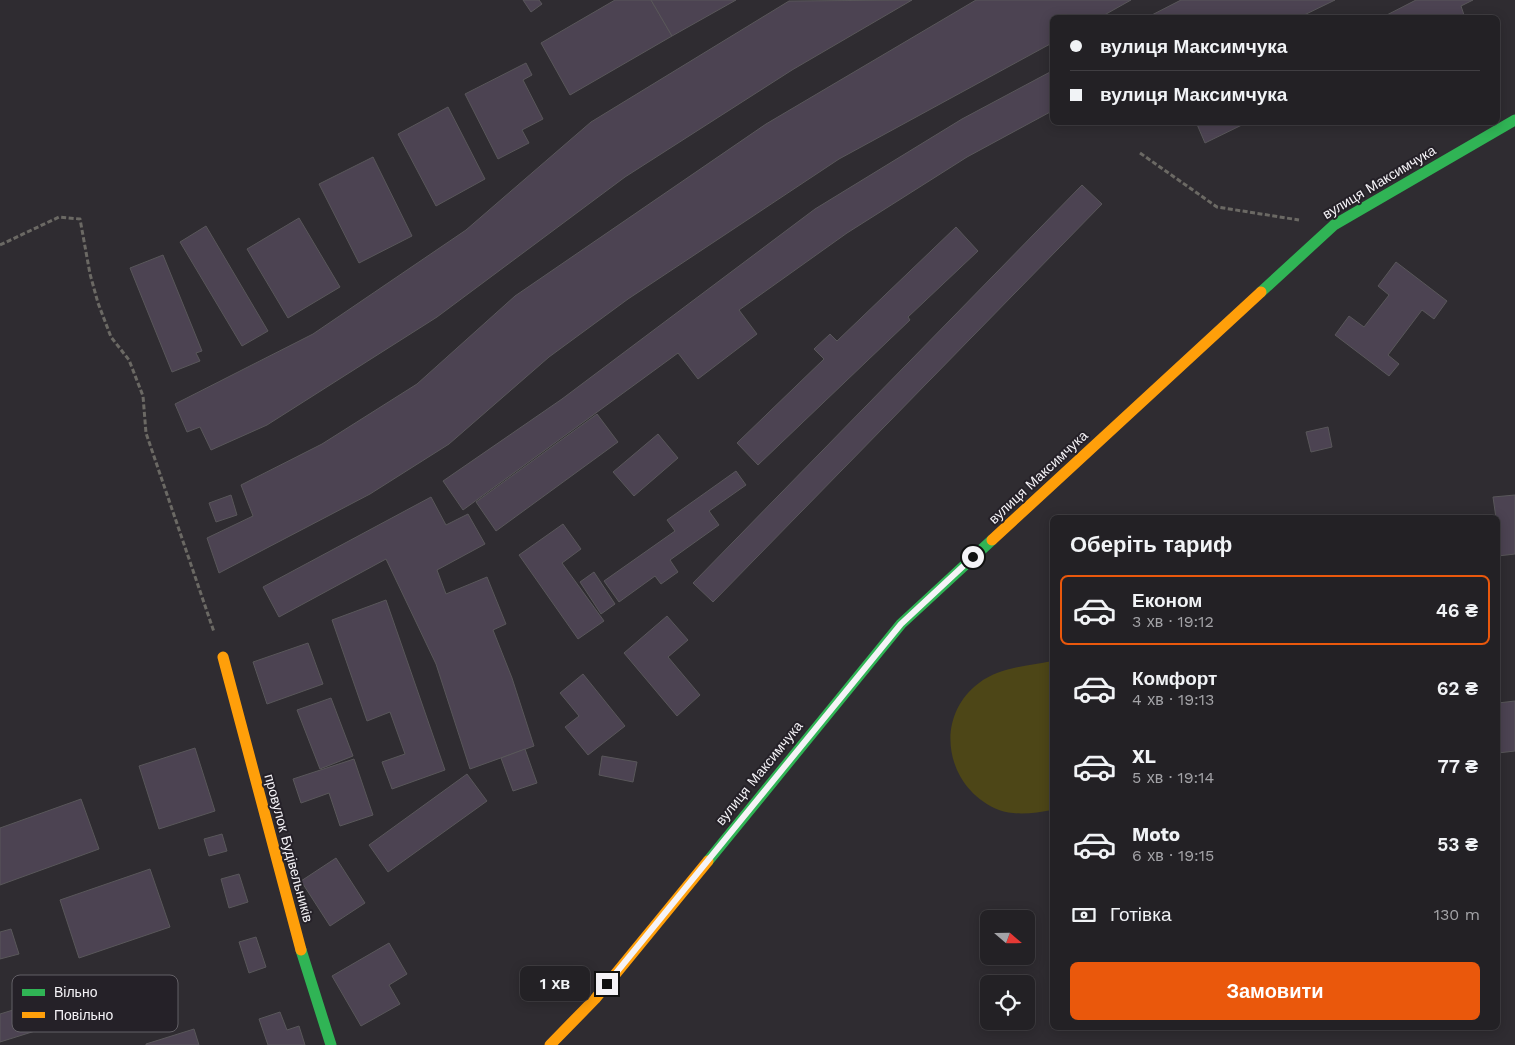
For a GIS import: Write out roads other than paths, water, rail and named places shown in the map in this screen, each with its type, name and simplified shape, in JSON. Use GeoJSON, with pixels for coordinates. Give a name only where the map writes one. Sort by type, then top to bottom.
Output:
{"type":"FeatureCollection","features":[{"type":"Feature","properties":{"kind":"street","name":"вулиця Максимчука"},"geometry":{"type":"LineString","coordinates":[[550,1045],[595,999],[901,624],[1334,225],[1515,120]]}},
{"type":"Feature","properties":{"kind":"street","name":"провулок Будівельників"},"geometry":{"type":"LineString","coordinates":[[223,656],[307,973],[331,1045]]}}]}
